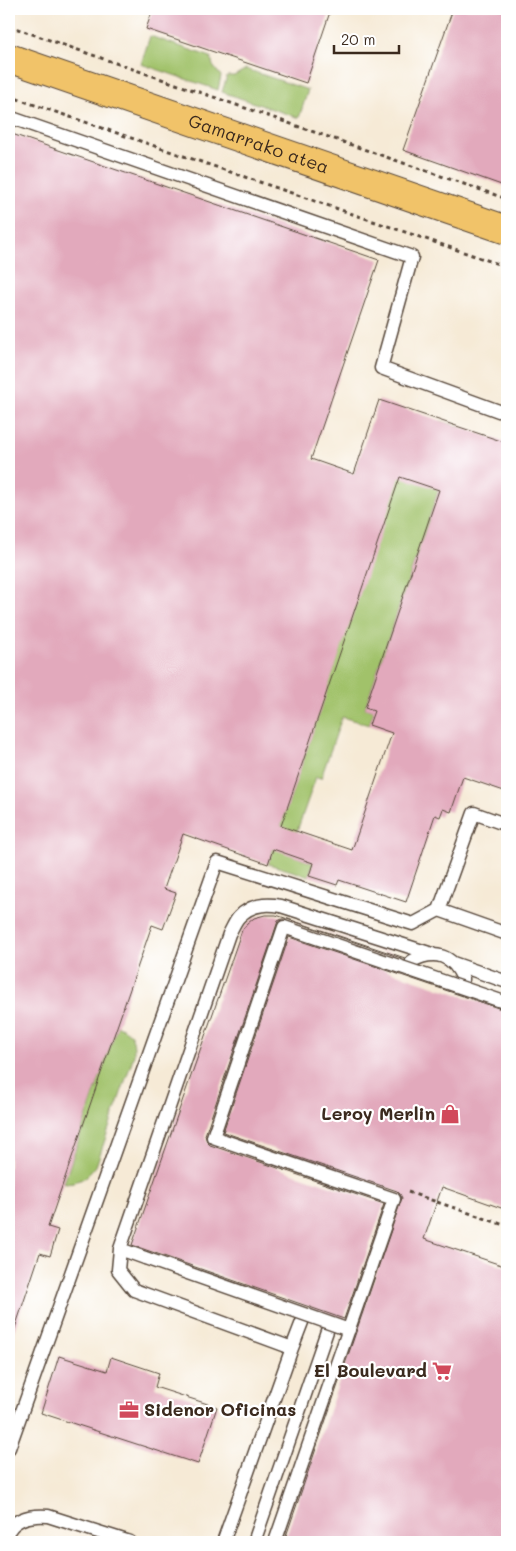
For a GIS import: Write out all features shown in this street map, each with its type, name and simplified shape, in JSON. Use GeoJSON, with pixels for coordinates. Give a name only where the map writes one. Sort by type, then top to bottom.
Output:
{"type":"FeatureCollection","features":[{"type":"Feature","properties":{"kind":"main road","name":"Gamarrako atea"},"geometry":{"type":"LineString","coordinates":[[9,58],[507,230]]}},
{"type":"Feature","properties":{"kind":"lane"},"geometry":{"type":"LineString","coordinates":[[9,117],[412,257],[381,368],[507,414]]}},
{"type":"Feature","properties":{"kind":"lane"},"geometry":{"type":"LineString","coordinates":[[9,1448],[217,862],[413,924],[439,910],[474,812],[507,824]]}},
{"type":"Feature","properties":{"kind":"lane"},"geometry":{"type":"LineString","coordinates":[[292,1348],[134,1290],[118,1270],[120,1248],[228,934],[239,917],[251,908],[268,904],[281,906],[444,957],[460,970],[463,979]]}},
{"type":"Feature","properties":{"kind":"lane"},"geometry":{"type":"LineString","coordinates":[[439,910],[507,934]]}},
{"type":"Feature","properties":{"kind":"lane"},"geometry":{"type":"LineString","coordinates":[[275,1542],[394,1199],[213,1137],[284,927],[507,1003]]}},
{"type":"Feature","properties":{"kind":"lane"},"geometry":{"type":"LineString","coordinates":[[412,960],[432,954]]}},
{"type":"Feature","properties":{"kind":"lane"},"geometry":{"type":"LineString","coordinates":[[453,963],[507,982]]}},
{"type":"Feature","properties":{"kind":"lane"},"geometry":{"type":"LineString","coordinates":[[120,1248],[349,1330]]}},
{"type":"Feature","properties":{"kind":"lane"},"geometry":{"type":"LineString","coordinates":[[223,1542],[302,1322]]}},
{"type":"Feature","properties":{"kind":"lane"},"geometry":{"type":"LineString","coordinates":[[254,1542],[328,1331]]}},
{"type":"Feature","properties":{"kind":"lane"},"geometry":{"type":"LineString","coordinates":[[9,1530],[11,1526],[24,1518],[34,1515],[48,1516],[130,1542]]}},
{"type":"Feature","properties":{"kind":"path"},"geometry":{"type":"LineString","coordinates":[[9,26],[507,199]]}},
{"type":"Feature","properties":{"kind":"path"},"geometry":{"type":"LineString","coordinates":[[9,96],[507,267]]}},
{"type":"Feature","properties":{"kind":"path"},"geometry":{"type":"LineString","coordinates":[[400,1189],[507,1226]]}},
{"type":"Feature","properties":{"kind":"green space"},"geometry":{"type":"Polygon","coordinates":[[[150,36],[211,57],[213,66],[221,76],[218,90],[141,64],[150,36]]]}},
{"type":"Feature","properties":{"kind":"green space"},"geometry":{"type":"Polygon","coordinates":[[[246,69],[308,90],[299,118],[222,92],[227,76],[234,76],[246,69]]]}},
{"type":"Feature","properties":{"kind":"green space"},"geometry":{"type":"Polygon","coordinates":[[[441,421],[460,427],[365,708],[374,711],[369,725],[342,717],[321,778],[316,777],[289,854],[313,863],[309,876],[268,864],[395,488],[354,474],[358,462],[441,421]]]}},
{"type":"Feature","properties":{"kind":"green space"},"geometry":{"type":"Polygon","coordinates":[[[117,1026],[126,1030],[132,1036],[134,1055],[96,1166],[82,1179],[64,1183],[117,1026]]]}},
{"type":"Feature","properties":{"kind":"building"},"geometry":{"type":"Polygon","coordinates":[[[153,9],[331,9],[306,83],[146,29],[153,9]]]}},
{"type":"Feature","properties":{"kind":"building"},"geometry":{"type":"Polygon","coordinates":[[[453,9],[507,9],[507,187],[403,150],[453,9]]]}},
{"type":"Feature","properties":{"kind":"building"},"geometry":{"type":"Polygon","coordinates":[[[9,133],[379,260],[311,459],[354,474],[379,400],[507,443],[507,792],[463,777],[451,812],[443,809],[440,817],[435,815],[406,902],[339,880],[337,885],[309,876],[313,863],[273,849],[268,864],[183,834],[164,889],[176,893],[163,929],[152,925],[48,1227],[58,1230],[50,1256],[40,1253],[12,1337],[9,1336],[9,133]],[[400,477],[281,826],[352,850],[392,733],[369,725],[374,711],[365,708],[439,490],[400,477]]]}},
{"type":"Feature","properties":{"kind":"building"},"geometry":{"type":"Polygon","coordinates":[[[276,915],[405,958],[287,919],[278,921],[205,1135],[210,1145],[384,1204],[344,1319],[132,1245],[242,930],[254,918],[276,915]]]}},
{"type":"Feature","properties":{"kind":"building"},"geometry":{"type":"Polygon","coordinates":[[[289,937],[507,1011],[507,1210],[442,1187],[424,1239],[507,1267],[507,1542],[284,1542],[402,1198],[397,1191],[223,1132],[289,937]]]}},
{"type":"Feature","properties":{"kind":"building","name":"Sidenor Oficinas"},"geometry":{"type":"Polygon","coordinates":[[[59,1356],[107,1371],[111,1357],[159,1373],[155,1387],[217,1407],[198,1464],[41,1413],[59,1356]]]}},
{"type":"Feature","properties":{"kind":"place","name":"Leroy Merlin"},"geometry":{"type":"Point","coordinates":[450,1114]}},
{"type":"Feature","properties":{"kind":"place","name":"El Boulevard"},"geometry":{"type":"Point","coordinates":[442,1371]}},
{"type":"Feature","properties":{"kind":"place","name":"Sidenor Oficinas"},"geometry":{"type":"Point","coordinates":[129,1410]}}]}
